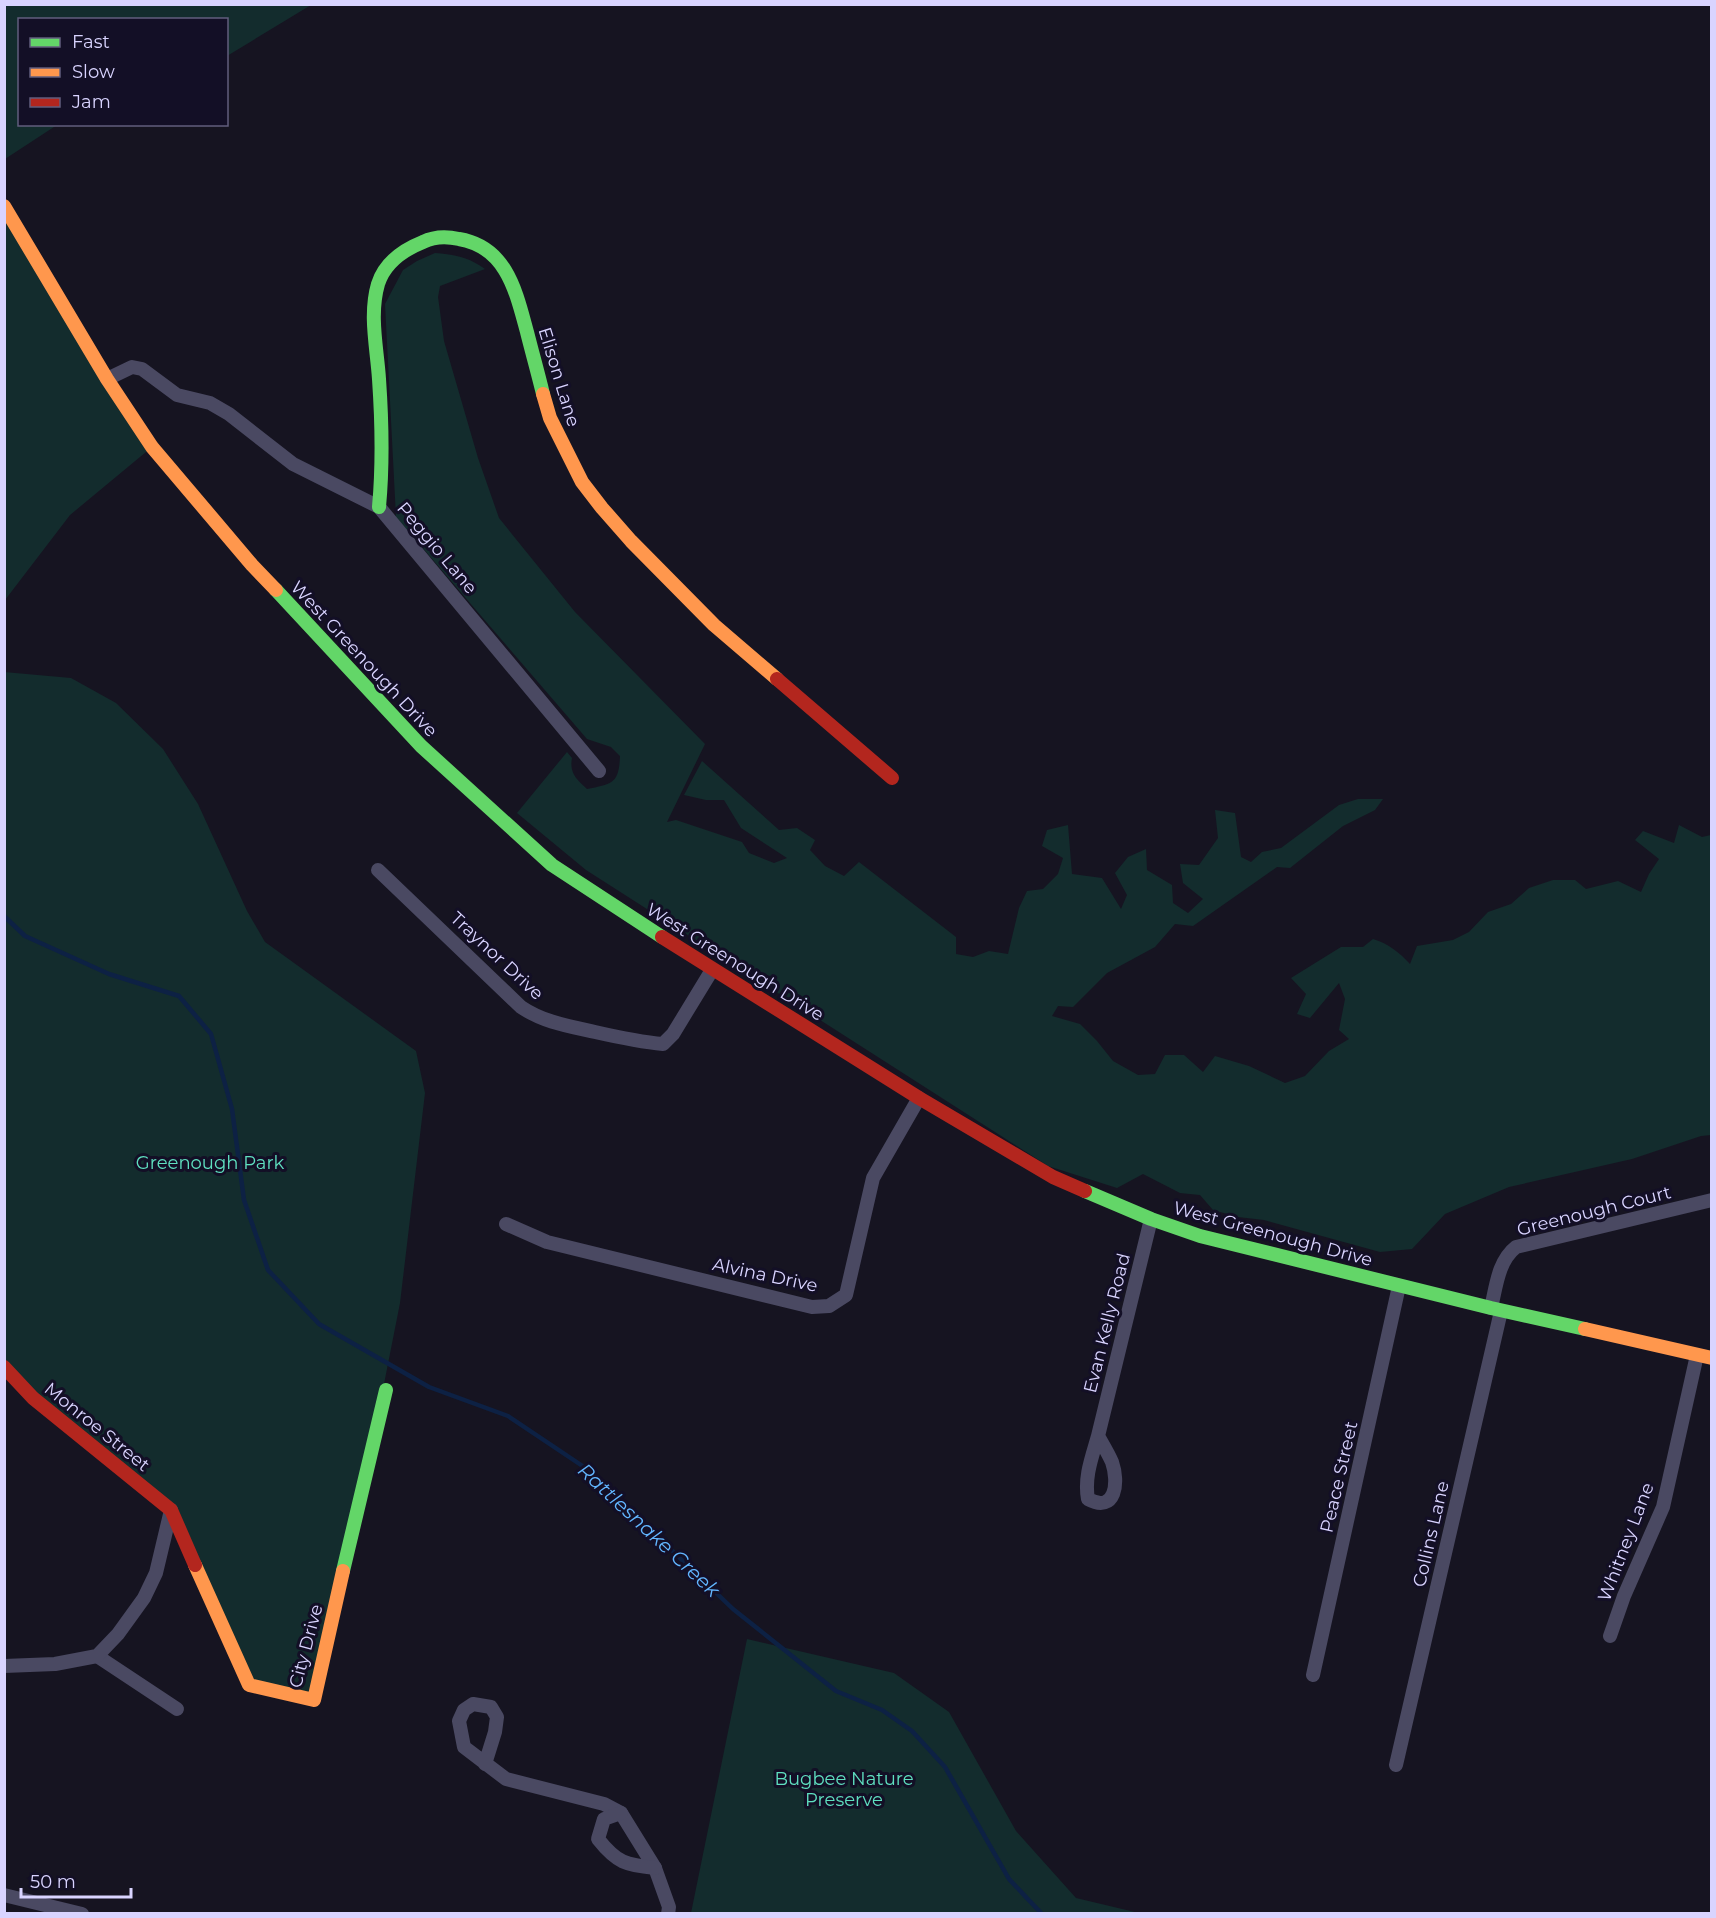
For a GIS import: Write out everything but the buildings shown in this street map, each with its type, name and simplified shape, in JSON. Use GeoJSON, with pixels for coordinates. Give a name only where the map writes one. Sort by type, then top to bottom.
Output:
{"type":"FeatureCollection","features":[{"type":"Feature","properties":{"kind":"street","name":"West Greenough Drive"},"geometry":{"type":"LineString","coordinates":[[4,206],[107,379],[152,447],[252,565],[421,746],[552,865],[712,970],[919,1098],[1053,1177],[1151,1219],[1200,1236],[1496,1310],[1712,1358]]}},
{"type":"Feature","properties":{"kind":"street","name":"Elison Lane"},"geometry":{"type":"LineString","coordinates":[[379,507],[382,476],[381,388],[374,315],[377,286],[391,260],[434,237],[457,238],[476,243],[495,256],[509,274],[516,292],[550,418],[582,482],[602,508],[631,541],[714,625],[892,778]]}},
{"type":"Feature","properties":{"kind":"street","name":"Peggio Lane"},"geometry":{"type":"LineString","coordinates":[[107,379],[132,367],[142,369],[177,395],[210,403],[229,414],[293,464],[379,507],[599,771]]}},
{"type":"Feature","properties":{"kind":"street","name":"Traynor Drive"},"geometry":{"type":"LineString","coordinates":[[378,870],[520,1007],[549,1022],[642,1042],[663,1044],[673,1034],[712,970]]}},
{"type":"Feature","properties":{"kind":"street","name":"Alvina Drive"},"geometry":{"type":"LineString","coordinates":[[506,1224],[547,1242],[812,1307],[829,1306],[846,1295],[873,1178],[919,1098]]}},
{"type":"Feature","properties":{"kind":"street","name":"Greenough Court"},"geometry":{"type":"LineString","coordinates":[[1496,1310],[1502,1264],[1516,1247],[1712,1200]]}},
{"type":"Feature","properties":{"kind":"street","name":"Evan Kelly Road"},"geometry":{"type":"LineString","coordinates":[[1098,1436],[1151,1219]]}},
{"type":"Feature","properties":{"kind":"street","name":"Peace Street"},"geometry":{"type":"LineString","coordinates":[[1313,1675],[1400,1286]]}},
{"type":"Feature","properties":{"kind":"street","name":"Collins Lane"},"geometry":{"type":"LineString","coordinates":[[1396,1765],[1496,1310]]}},
{"type":"Feature","properties":{"kind":"street","name":"Whitney Lane"},"geometry":{"type":"LineString","coordinates":[[1610,1636],[1624,1596],[1663,1507],[1697,1355]]}},
{"type":"Feature","properties":{"kind":"street","name":"Monroe Street"},"geometry":{"type":"LineString","coordinates":[[4,1367],[33,1398],[171,1510]]}},
{"type":"Feature","properties":{"kind":"street","name":"City Drive"},"geometry":{"type":"LineString","coordinates":[[171,1510],[249,1685],[314,1700],[386,1390]]}},
{"type":"Feature","properties":{"kind":"street"},"geometry":{"type":"LineString","coordinates":[[4,1666],[55,1664],[97,1656],[118,1634],[144,1598],[156,1573],[171,1510]]}},
{"type":"Feature","properties":{"kind":"street"},"geometry":{"type":"LineString","coordinates":[[97,1656],[177,1709]]}},
{"type":"Feature","properties":{"kind":"street"},"geometry":{"type":"LineString","coordinates":[[485,1764],[506,1779],[604,1804],[621,1813],[656,1868],[669,1907],[668,1914]]}},
{"type":"Feature","properties":{"kind":"street"},"geometry":{"type":"LineString","coordinates":[[621,1813],[604,1820],[598,1839],[610,1854],[631,1866],[656,1868]]}},
{"type":"Feature","properties":{"kind":"street"},"geometry":{"type":"LineString","coordinates":[[4,1894],[82,1914]]}},
{"type":"Feature","properties":{"kind":"green space"},"geometry":{"type":"Polygon","coordinates":[[[5,4],[311,4],[228,55],[228,18],[18,18],[18,126],[55,126],[5,159],[5,4]]]}},
{"type":"Feature","properties":{"kind":"green space"},"geometry":{"type":"Polygon","coordinates":[[[4,206],[152,447],[70,515],[5,600],[4,206]]]}},
{"type":"Feature","properties":{"kind":"green space"},"geometry":{"type":"Polygon","coordinates":[[[435,253],[462,257],[485,269],[440,286],[438,297],[444,341],[478,458],[499,518],[575,612],[705,744],[667,822],[676,820],[742,842],[749,853],[774,863],[787,858],[741,828],[724,800],[706,800],[684,795],[702,761],[779,830],[797,828],[815,840],[810,850],[825,866],[844,876],[859,862],[956,937],[956,954],[973,957],[989,951],[1008,954],[1019,908],[1027,891],[1043,889],[1058,874],[1063,858],[1042,846],[1047,830],[1068,825],[1072,874],[1102,878],[1121,909],[1127,895],[1115,873],[1128,857],[1146,849],[1147,870],[1172,885],[1173,903],[1188,913],[1203,899],[1183,883],[1180,864],[1199,865],[1218,838],[1215,810],[1235,813],[1241,857],[1251,862],[1262,852],[1281,848],[1339,805],[1358,799],[1383,799],[1375,810],[1343,826],[1290,868],[1277,867],[1193,926],[1175,924],[1155,947],[1107,973],[1073,1007],[1058,1006],[1052,1016],[1080,1024],[1113,1061],[1138,1075],[1155,1074],[1165,1055],[1184,1055],[1203,1072],[1215,1056],[1249,1066],[1285,1083],[1305,1076],[1329,1051],[1349,1039],[1339,1030],[1345,999],[1339,983],[1310,1018],[1297,1014],[1306,994],[1291,978],[1341,947],[1363,947],[1373,939],[1393,949],[1410,964],[1417,946],[1453,940],[1469,932],[1488,912],[1511,904],[1529,888],[1553,880],[1575,880],[1586,889],[1618,881],[1641,892],[1659,859],[1635,840],[1643,831],[1674,843],[1679,825],[1702,837],[1711,835],[1711,1135],[1701,1136],[1632,1159],[1509,1187],[1445,1214],[1412,1249],[1380,1252],[1264,1220],[1238,1217],[1213,1210],[1200,1195],[1180,1193],[1143,1174],[1117,1188],[1048,1166],[586,870],[517,813],[567,752],[572,758],[571,763],[575,776],[587,789],[603,786],[613,781],[618,772],[620,756],[611,747],[587,739],[396,517],[385,304],[403,270],[435,253]]]}},
{"type":"Feature","properties":{"kind":"green space","name":"Greenough Park"},"geometry":{"type":"Polygon","coordinates":[[[4,672],[71,678],[116,703],[163,749],[198,804],[247,911],[265,942],[416,1051],[425,1093],[400,1303],[314,1700],[249,1685],[171,1510],[5,1367],[4,672]]]}},
{"type":"Feature","properties":{"kind":"green space","name":"Bugbee Nature Preserve"},"geometry":{"type":"Polygon","coordinates":[[[747,1639],[894,1673],[949,1712],[1016,1831],[1076,1898],[1139,1913],[691,1913],[747,1639]]]}},
{"type":"Feature","properties":{"kind":"waterway","name":"Rattlesnake Creek"},"geometry":{"type":"LineString","coordinates":[[4,916],[25,936],[109,974],[179,996],[211,1034],[232,1109],[244,1200],[268,1270],[319,1324],[429,1387],[508,1416],[587,1469],[733,1609],[836,1691],[882,1710],[912,1731],[945,1767],[1009,1879],[1042,1914]]}},
{"type":"Feature","properties":{"kind":"traffic: fast"},"geometry":{"type":"LineString","coordinates":[[379,507],[381,427],[374,331],[375,296],[385,269],[402,253],[432,239],[450,237],[475,244],[488,251],[499,261],[518,302],[543,394]]}},
{"type":"Feature","properties":{"kind":"traffic: fast"},"geometry":{"type":"LineString","coordinates":[[276,590],[421,746],[552,865],[662,937]]}},
{"type":"Feature","properties":{"kind":"traffic: fast"},"geometry":{"type":"LineString","coordinates":[[1085,1191],[1151,1219],[1200,1236],[1585,1329]]}},
{"type":"Feature","properties":{"kind":"traffic: fast"},"geometry":{"type":"LineString","coordinates":[[343,1571],[386,1390]]}},
{"type":"Feature","properties":{"kind":"traffic: slow"},"geometry":{"type":"LineString","coordinates":[[4,206],[107,379],[152,447],[276,590]]}},
{"type":"Feature","properties":{"kind":"traffic: slow"},"geometry":{"type":"LineString","coordinates":[[543,394],[550,418],[582,482],[602,508],[631,541],[714,625],[777,679]]}},
{"type":"Feature","properties":{"kind":"traffic: slow"},"geometry":{"type":"LineString","coordinates":[[1585,1329],[1712,1358]]}},
{"type":"Feature","properties":{"kind":"traffic: slow"},"geometry":{"type":"LineString","coordinates":[[195,1565],[249,1685],[314,1700],[343,1571]]}},
{"type":"Feature","properties":{"kind":"traffic: jam"},"geometry":{"type":"LineString","coordinates":[[777,679],[892,778]]}},
{"type":"Feature","properties":{"kind":"traffic: jam"},"geometry":{"type":"LineString","coordinates":[[662,937],[919,1098],[1053,1177],[1085,1191]]}},
{"type":"Feature","properties":{"kind":"traffic: jam"},"geometry":{"type":"LineString","coordinates":[[4,1367],[33,1398],[171,1510],[195,1565]]}}]}
